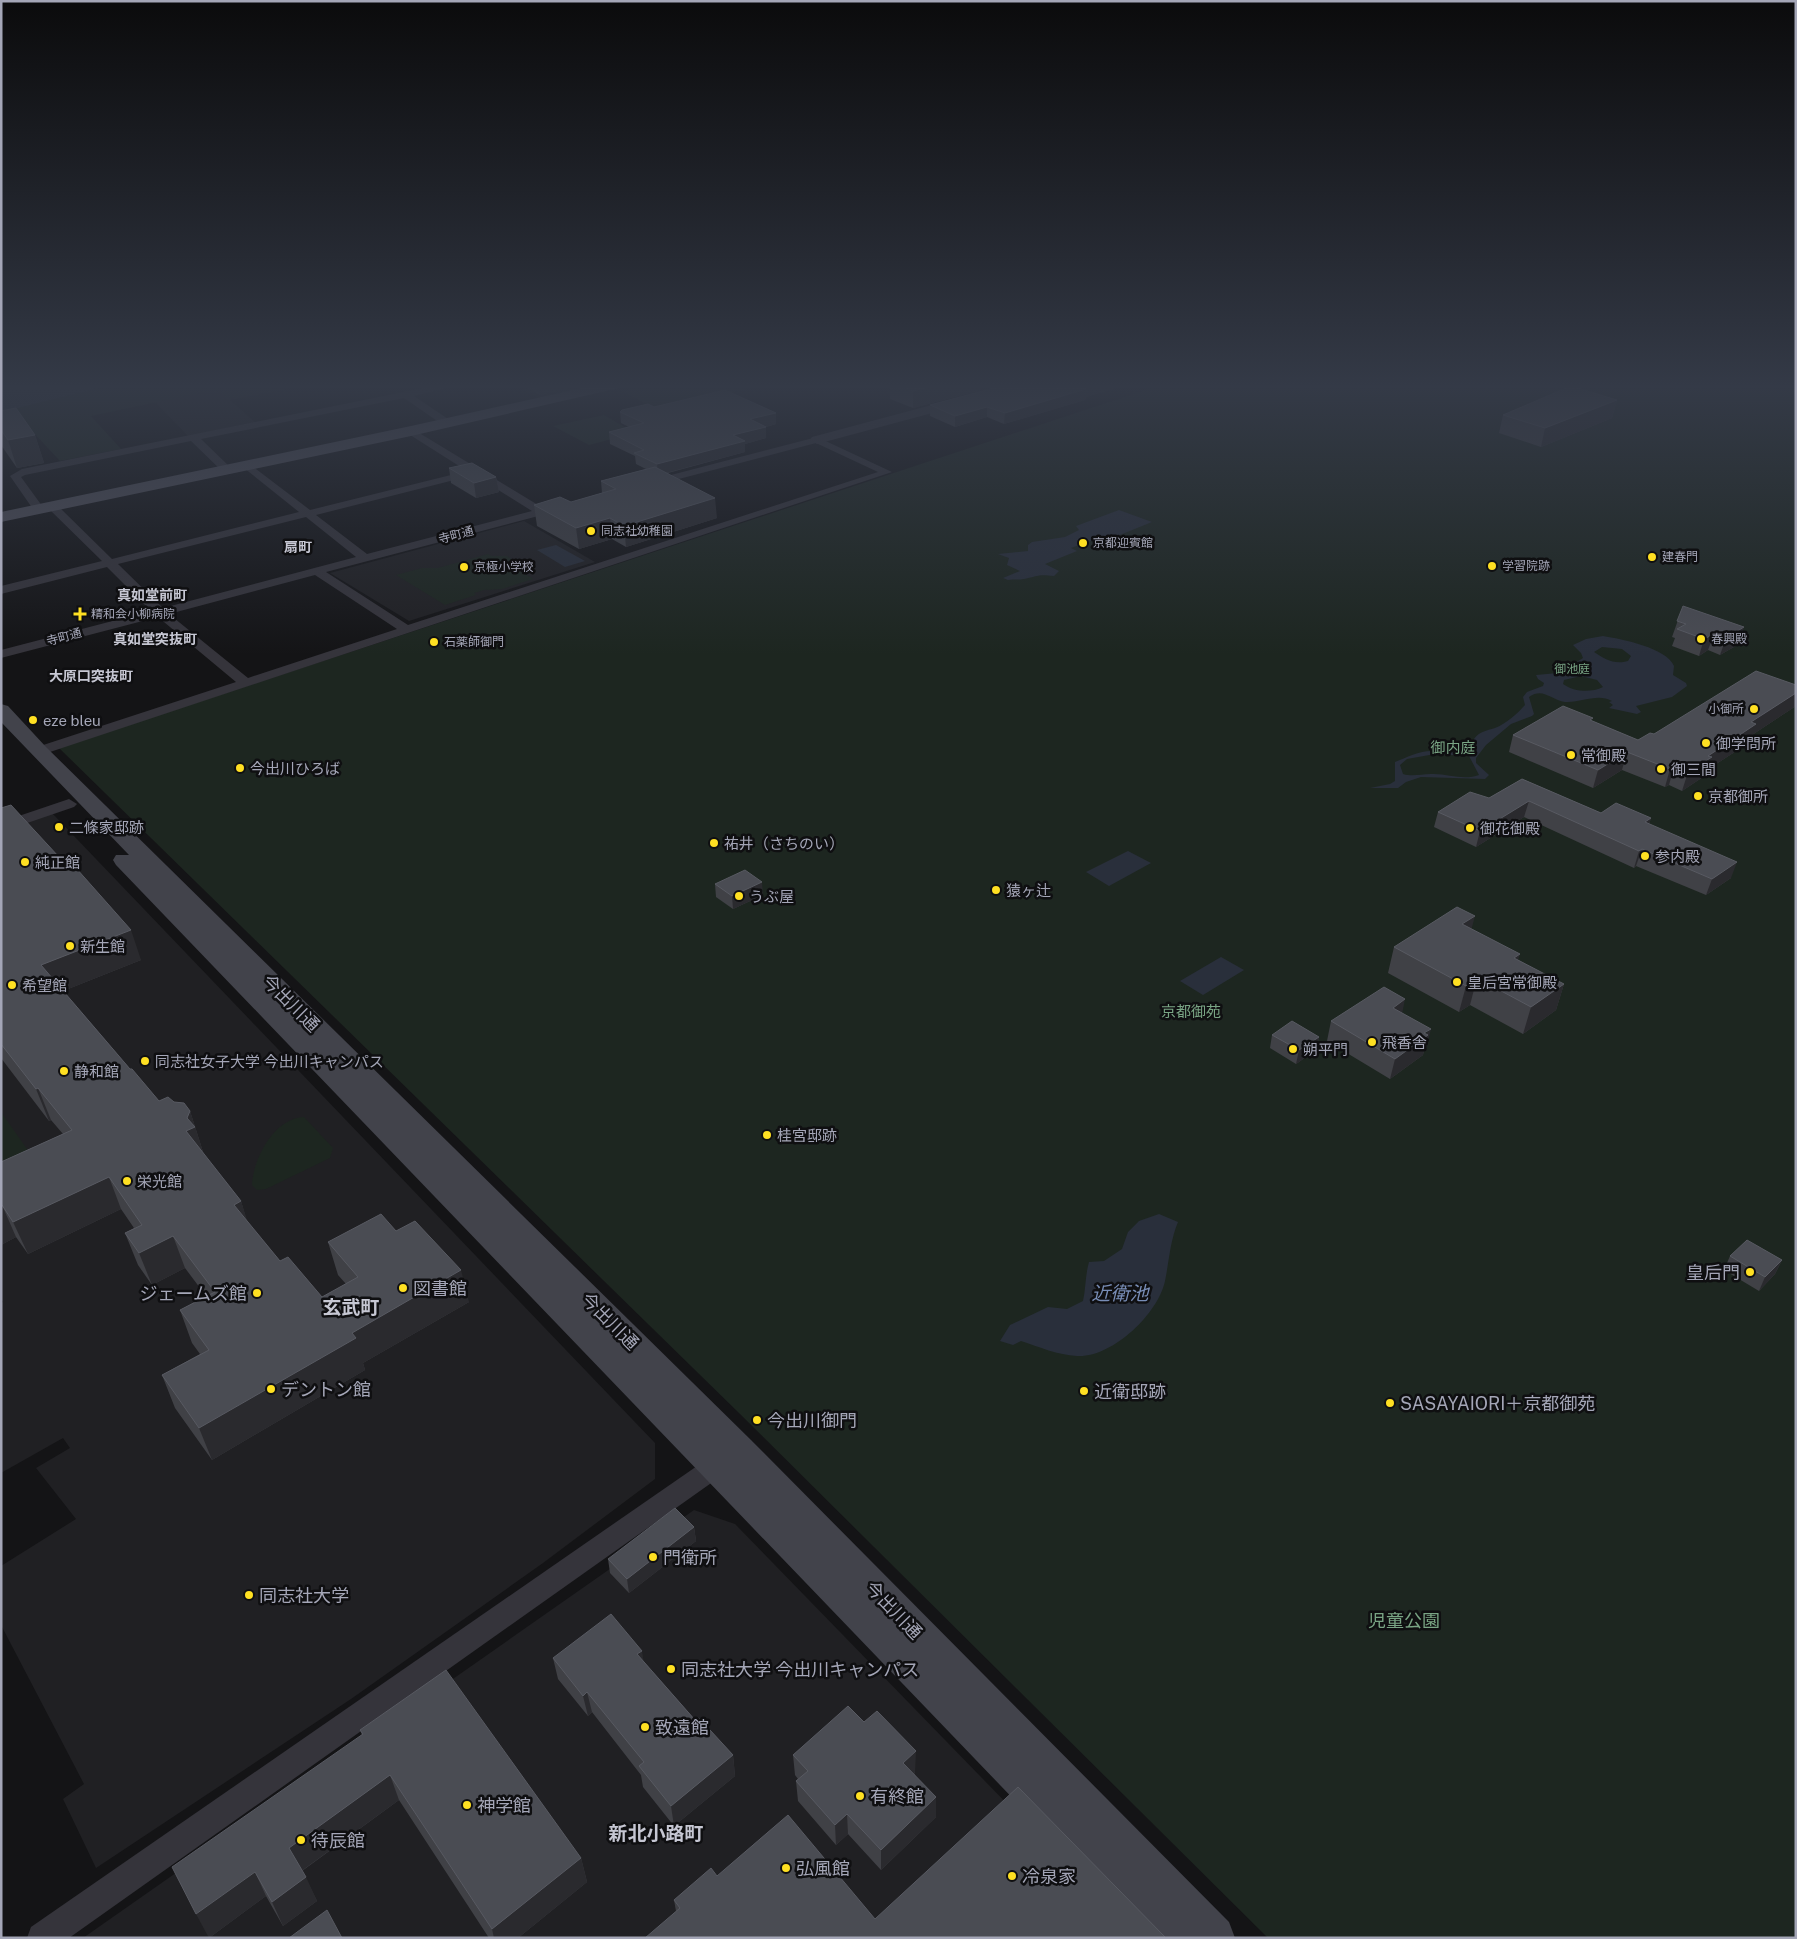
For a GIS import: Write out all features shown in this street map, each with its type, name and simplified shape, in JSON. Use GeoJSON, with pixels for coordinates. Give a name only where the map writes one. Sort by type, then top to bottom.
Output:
{"type":"FeatureCollection","features":[{"type":"Feature","properties":{"kind":"main road"},"geometry":{"type":"LineString","coordinates":[[1,517],[206,474]]}},
{"type":"Feature","properties":{"kind":"main road","name":"今出川通"},"geometry":{"type":"LineString","coordinates":[[1,710],[728,1458],[1178,1938]]}},
{"type":"Feature","properties":{"kind":"main road","name":"今出川通"},"geometry":{"type":"LineString","coordinates":[[1,731],[69,804],[1213,1938]]}},
{"type":"Feature","properties":{"kind":"street"},"geometry":{"type":"LineString","coordinates":[[18,474],[15,476],[46,509],[110,563],[162,613],[246,683]]}},
{"type":"Feature","properties":{"kind":"street"},"geometry":{"type":"LineString","coordinates":[[259,474],[365,559]]}},
{"type":"Feature","properties":{"kind":"street"},"geometry":{"type":"LineString","coordinates":[[1,590],[466,474]]}},
{"type":"Feature","properties":{"kind":"street"},"geometry":{"type":"LineString","coordinates":[[480,474],[542,512]]}},
{"type":"Feature","properties":{"kind":"street"},"geometry":{"type":"LineString","coordinates":[[636,487],[684,474]]}},
{"type":"Feature","properties":{"kind":"street"},"geometry":{"type":"LineString","coordinates":[[39,751],[878,474]]}},
{"type":"Feature","properties":{"kind":"street","name":"寺町通"},"geometry":{"type":"LineString","coordinates":[[1,654],[318,572],[570,504]]}},
{"type":"Feature","properties":{"kind":"street"},"geometry":{"type":"LineString","coordinates":[[318,572],[407,630]]}},
{"type":"Feature","properties":{"kind":"street"},"geometry":{"type":"LineString","coordinates":[[1,827],[69,804]]}},
{"type":"Feature","properties":{"kind":"street"},"geometry":{"type":"LineString","coordinates":[[42,1938],[728,1458]]}},
{"type":"Feature","properties":{"kind":"shaded area","name":"京極小学校"},"geometry":{"type":"Polygon","coordinates":[[[524,521],[595,562],[409,621],[330,573],[524,521]]]}},
{"type":"Feature","properties":{"kind":"shaded area"},"geometry":{"type":"Polygon","coordinates":[[[52,813],[655,1443],[655,1479],[543,1563],[351,1699],[96,1868],[63,1799],[84,1784],[1,1625],[1,1566],[76,1519],[36,1468],[70,1448],[63,1438],[1,1473],[1,1303],[3,1302],[1,1299],[1,830],[52,813]]]}},
{"type":"Feature","properties":{"kind":"shaded area","name":"同志社大学 今出川キャンパス"},"geometry":{"type":"Polygon","coordinates":[[[694,1510],[735,1524],[1016,1813],[882,1938],[83,1938],[694,1510]]]}},
{"type":"Feature","properties":{"kind":"green space","name":"京都御苑"},"geometry":{"type":"Polygon","coordinates":[[[889,474],[1796,474],[1796,1938],[1268,1938],[739,1413],[59,748],[889,474]]]}},
{"type":"Feature","properties":{"kind":"green space"},"geometry":{"type":"Polygon","coordinates":[[[488,554],[492,556],[507,556],[529,570],[524,573],[533,579],[502,589],[484,590],[474,593],[476,595],[445,605],[396,575],[422,568],[438,568],[488,554]]]}},
{"type":"Feature","properties":{"kind":"green space"},"geometry":{"type":"Polygon","coordinates":[[[1,1112],[43,1172],[1,1191],[1,1112]]]}},
{"type":"Feature","properties":{"kind":"green space"},"geometry":{"type":"Polygon","coordinates":[[[304,1117],[333,1148],[330,1158],[266,1189],[257,1190],[252,1185],[253,1175],[261,1152],[267,1142],[283,1124],[293,1119],[304,1117]]]}},
{"type":"Feature","properties":{"kind":"water"},"geometry":{"type":"Polygon","coordinates":[[[1119,510],[1152,522],[1100,543],[1093,540],[1071,548],[1077,551],[1045,564],[1059,571],[1054,576],[1041,575],[1008,580],[1003,578],[1020,571],[1007,565],[1009,558],[998,554],[1028,551],[1028,545],[1032,542],[1065,537],[1079,530],[1076,526],[1119,510]]]}},
{"type":"Feature","properties":{"kind":"water"},"geometry":{"type":"Polygon","coordinates":[[[556,545],[585,561],[565,567],[537,550],[556,545]]]}},
{"type":"Feature","properties":{"kind":"water"},"geometry":{"type":"Polygon","coordinates":[[[1603,636],[1653,649],[1670,660],[1674,666],[1673,675],[1686,683],[1687,686],[1672,697],[1636,706],[1641,712],[1637,714],[1609,708],[1613,705],[1609,702],[1612,701],[1601,698],[1565,702],[1543,694],[1534,694],[1529,697],[1534,714],[1511,724],[1486,745],[1476,758],[1476,763],[1489,775],[1485,779],[1421,777],[1406,782],[1398,788],[1370,788],[1390,784],[1395,781],[1395,762],[1414,754],[1429,751],[1475,751],[1474,739],[1476,736],[1507,721],[1525,705],[1523,697],[1527,692],[1543,686],[1544,683],[1536,675],[1579,671],[1572,665],[1583,658],[1573,645],[1586,639],[1603,636]],[[1602,647],[1594,652],[1610,661],[1628,661],[1631,656],[1622,649],[1602,647]],[[1581,676],[1564,680],[1563,684],[1577,690],[1593,690],[1603,687],[1597,680],[1581,676]],[[1435,754],[1407,759],[1400,765],[1403,774],[1407,775],[1437,774],[1473,777],[1479,775],[1469,756],[1435,754]]]}},
{"type":"Feature","properties":{"kind":"water"},"geometry":{"type":"Polygon","coordinates":[[[1128,851],[1151,863],[1109,886],[1086,872],[1128,851]]]}},
{"type":"Feature","properties":{"kind":"water"},"geometry":{"type":"Polygon","coordinates":[[[1221,957],[1244,970],[1203,995],[1180,981],[1221,957]]]}},
{"type":"Feature","properties":{"kind":"water","name":"近衛池"},"geometry":{"type":"Polygon","coordinates":[[[1159,1214],[1178,1222],[1171,1244],[1165,1281],[1161,1294],[1153,1307],[1132,1332],[1105,1350],[1091,1355],[1077,1356],[1056,1352],[1021,1341],[1013,1345],[1000,1341],[1010,1325],[1048,1307],[1067,1309],[1083,1301],[1089,1262],[1104,1261],[1122,1249],[1128,1232],[1139,1221],[1159,1214]]]}},
{"type":"Feature","properties":{"kind":"building"},"geometry":{"type":"Polygon","coordinates":[[[460,474],[492,474],[496,477],[474,483],[460,474]]]}},
{"type":"Feature","properties":{"kind":"building"},"geometry":{"type":"Polygon","coordinates":[[[626,474],[669,474],[715,498],[624,526],[610,518],[576,528],[534,505],[560,497],[571,502],[616,489],[601,481],[626,474]]]}},
{"type":"Feature","properties":{"kind":"building"},"geometry":{"type":"Polygon","coordinates":[[[1683,606],[1744,627],[1726,638],[1714,634],[1704,639],[1677,629],[1686,624],[1677,621],[1683,606]]]}},
{"type":"Feature","properties":{"kind":"building"},"geometry":{"type":"Polygon","coordinates":[[[1756,671],[1796,685],[1796,693],[1751,722],[1756,724],[1708,756],[1712,757],[1688,772],[1674,767],[1670,769],[1627,752],[1598,770],[1513,735],[1563,706],[1593,718],[1590,720],[1638,740],[1650,733],[1654,734],[1756,671]]]}},
{"type":"Feature","properties":{"kind":"building"},"geometry":{"type":"Polygon","coordinates":[[[1522,779],[1601,813],[1616,803],[1651,818],[1645,822],[1737,862],[1712,879],[1642,849],[1639,851],[1529,801],[1480,831],[1438,812],[1470,792],[1489,798],[1522,779]]]}},
{"type":"Feature","properties":{"kind":"building"},"geometry":{"type":"Polygon","coordinates":[[[11,805],[71,870],[76,868],[131,930],[41,965],[159,1101],[168,1097],[174,1102],[184,1103],[190,1111],[187,1118],[195,1127],[186,1131],[241,1201],[234,1205],[280,1261],[288,1257],[322,1297],[358,1277],[328,1242],[381,1214],[396,1231],[415,1221],[461,1270],[352,1333],[356,1338],[199,1428],[162,1375],[209,1350],[180,1310],[215,1292],[173,1236],[139,1253],[125,1233],[142,1225],[109,1177],[13,1222],[1,1206],[1,1162],[72,1130],[38,1088],[36,1089],[1,1044],[1,808],[11,805]]]}},
{"type":"Feature","properties":{"kind":"building"},"geometry":{"type":"Polygon","coordinates":[[[745,870],[762,882],[732,896],[715,884],[745,870]]]}},
{"type":"Feature","properties":{"kind":"building"},"geometry":{"type":"Polygon","coordinates":[[[1457,907],[1475,916],[1462,924],[1520,954],[1514,958],[1564,984],[1531,1007],[1477,978],[1466,986],[1394,947],[1457,907]]]}},
{"type":"Feature","properties":{"kind":"building"},"geometry":{"type":"Polygon","coordinates":[[[1384,987],[1405,999],[1393,1008],[1431,1029],[1424,1033],[1428,1035],[1395,1059],[1331,1021],[1384,987]]]}},
{"type":"Feature","properties":{"kind":"building"},"geometry":{"type":"Polygon","coordinates":[[[1292,1021],[1319,1037],[1299,1050],[1272,1035],[1292,1021]]]}},
{"type":"Feature","properties":{"kind":"building"},"geometry":{"type":"Polygon","coordinates":[[[1747,1240],[1782,1260],[1765,1277],[1730,1256],[1747,1240]]]}},
{"type":"Feature","properties":{"kind":"building"},"geometry":{"type":"Polygon","coordinates":[[[675,1508],[694,1527],[627,1579],[608,1559],[675,1508]]]}},
{"type":"Feature","properties":{"kind":"building","name":"致遠館"},"geometry":{"type":"Polygon","coordinates":[[[611,1614],[642,1651],[637,1654],[695,1720],[699,1718],[733,1755],[671,1806],[639,1766],[644,1762],[587,1692],[583,1696],[553,1658],[611,1614]]]}},
{"type":"Feature","properties":{"kind":"building"},"geometry":{"type":"Polygon","coordinates":[[[446,1670],[581,1858],[492,1929],[390,1775],[289,1848],[306,1877],[272,1902],[255,1872],[196,1914],[172,1867],[363,1734],[360,1730],[446,1670]]]}},
{"type":"Feature","properties":{"kind":"building","name":"有終館"},"geometry":{"type":"Polygon","coordinates":[[[848,1706],[864,1722],[877,1711],[916,1751],[903,1763],[936,1797],[881,1850],[847,1814],[835,1825],[796,1781],[808,1771],[793,1755],[848,1706]]]}},
{"type":"Feature","properties":{"kind":"building"},"geometry":{"type":"Polygon","coordinates":[[[1018,1787],[1166,1938],[645,1938],[680,1908],[674,1900],[711,1868],[717,1876],[788,1815],[875,1919],[1018,1787]]]}},
{"type":"Feature","properties":{"kind":"building"},"geometry":{"type":"Polygon","coordinates":[[[327,1910],[342,1938],[289,1938],[327,1910]]]}},
{"type":"Feature","properties":{"kind":"place","name":"同志社幼稚園"},"geometry":{"type":"Point","coordinates":[591,531]}},
{"type":"Feature","properties":{"kind":"place","name":"京都迎賓館"},"geometry":{"type":"Point","coordinates":[1083,543]}},
{"type":"Feature","properties":{"kind":"place","name":"建春門"},"geometry":{"type":"Point","coordinates":[1652,557]}},
{"type":"Feature","properties":{"kind":"place","name":"学習院跡"},"geometry":{"type":"Point","coordinates":[1492,566]}},
{"type":"Feature","properties":{"kind":"place","name":"京極小学校"},"geometry":{"type":"Point","coordinates":[464,567]}},
{"type":"Feature","properties":{"kind":"place","name":"精和会小柳病院"},"geometry":{"type":"Point","coordinates":[80,614]}},
{"type":"Feature","properties":{"kind":"place","name":"春興殿"},"geometry":{"type":"Point","coordinates":[1701,639]}},
{"type":"Feature","properties":{"kind":"place","name":"石薬師御門"},"geometry":{"type":"Point","coordinates":[434,642]}},
{"type":"Feature","properties":{"kind":"place","name":"小御所"},"geometry":{"type":"Point","coordinates":[1754,709]}},
{"type":"Feature","properties":{"kind":"place","name":"eze bleu"},"geometry":{"type":"Point","coordinates":[33,720]}},
{"type":"Feature","properties":{"kind":"place","name":"御学問所"},"geometry":{"type":"Point","coordinates":[1706,743]}},
{"type":"Feature","properties":{"kind":"place","name":"常御殿"},"geometry":{"type":"Point","coordinates":[1571,755]}},
{"type":"Feature","properties":{"kind":"place","name":"今出川ひろば"},"geometry":{"type":"Point","coordinates":[240,768]}},
{"type":"Feature","properties":{"kind":"place","name":"御三間"},"geometry":{"type":"Point","coordinates":[1661,769]}},
{"type":"Feature","properties":{"kind":"place","name":"京都御所"},"geometry":{"type":"Point","coordinates":[1698,796]}},
{"type":"Feature","properties":{"kind":"place","name":"二條家邸跡"},"geometry":{"type":"Point","coordinates":[59,827]}},
{"type":"Feature","properties":{"kind":"place","name":"御花御殿"},"geometry":{"type":"Point","coordinates":[1470,828]}},
{"type":"Feature","properties":{"kind":"place","name":"祐井（さちのい）"},"geometry":{"type":"Point","coordinates":[714,843]}},
{"type":"Feature","properties":{"kind":"place","name":"参内殿"},"geometry":{"type":"Point","coordinates":[1645,856]}},
{"type":"Feature","properties":{"kind":"place","name":"純正館"},"geometry":{"type":"Point","coordinates":[25,862]}},
{"type":"Feature","properties":{"kind":"place","name":"猿ヶ辻"},"geometry":{"type":"Point","coordinates":[996,890]}},
{"type":"Feature","properties":{"kind":"place","name":"うぶ屋"},"geometry":{"type":"Point","coordinates":[739,896]}},
{"type":"Feature","properties":{"kind":"place","name":"新生館"},"geometry":{"type":"Point","coordinates":[70,946]}},
{"type":"Feature","properties":{"kind":"place","name":"皇后宮常御殿"},"geometry":{"type":"Point","coordinates":[1457,982]}},
{"type":"Feature","properties":{"kind":"place","name":"希望館"},"geometry":{"type":"Point","coordinates":[12,985]}},
{"type":"Feature","properties":{"kind":"place","name":"飛香舎"},"geometry":{"type":"Point","coordinates":[1372,1042]}},
{"type":"Feature","properties":{"kind":"place","name":"朔平門"},"geometry":{"type":"Point","coordinates":[1293,1049]}},
{"type":"Feature","properties":{"kind":"place","name":"同志社女子大学 今出川キャンパス"},"geometry":{"type":"Point","coordinates":[145,1061]}},
{"type":"Feature","properties":{"kind":"place","name":"静和館"},"geometry":{"type":"Point","coordinates":[64,1071]}},
{"type":"Feature","properties":{"kind":"place","name":"桂宮邸跡"},"geometry":{"type":"Point","coordinates":[767,1135]}},
{"type":"Feature","properties":{"kind":"place","name":"栄光館"},"geometry":{"type":"Point","coordinates":[127,1181]}},
{"type":"Feature","properties":{"kind":"place","name":"皇后門"},"geometry":{"type":"Point","coordinates":[1750,1272]}},
{"type":"Feature","properties":{"kind":"place","name":"図書館"},"geometry":{"type":"Point","coordinates":[403,1288]}},
{"type":"Feature","properties":{"kind":"place","name":"ジェームズ館"},"geometry":{"type":"Point","coordinates":[257,1293]}},
{"type":"Feature","properties":{"kind":"place","name":"デントン館"},"geometry":{"type":"Point","coordinates":[271,1389]}},
{"type":"Feature","properties":{"kind":"place","name":"近衛邸跡"},"geometry":{"type":"Point","coordinates":[1084,1391]}},
{"type":"Feature","properties":{"kind":"place","name":"SASAYAIORI＋京都御苑"},"geometry":{"type":"Point","coordinates":[1390,1403]}},
{"type":"Feature","properties":{"kind":"place","name":"今出川御門"},"geometry":{"type":"Point","coordinates":[757,1420]}},
{"type":"Feature","properties":{"kind":"place","name":"門衛所"},"geometry":{"type":"Point","coordinates":[653,1557]}},
{"type":"Feature","properties":{"kind":"place","name":"同志社大学"},"geometry":{"type":"Point","coordinates":[249,1595]}},
{"type":"Feature","properties":{"kind":"place","name":"同志社大学 今出川キャンパス"},"geometry":{"type":"Point","coordinates":[671,1669]}},
{"type":"Feature","properties":{"kind":"place","name":"致遠館"},"geometry":{"type":"Point","coordinates":[645,1727]}},
{"type":"Feature","properties":{"kind":"place","name":"有終館"},"geometry":{"type":"Point","coordinates":[860,1796]}},
{"type":"Feature","properties":{"kind":"place","name":"神学館"},"geometry":{"type":"Point","coordinates":[467,1805]}},
{"type":"Feature","properties":{"kind":"place","name":"待辰館"},"geometry":{"type":"Point","coordinates":[301,1840]}},
{"type":"Feature","properties":{"kind":"place","name":"弘風館"},"geometry":{"type":"Point","coordinates":[786,1868]}},
{"type":"Feature","properties":{"kind":"place","name":"冷泉家"},"geometry":{"type":"Point","coordinates":[1012,1876]}},
{"type":"Feature","properties":{"kind":"district","name":"扇町"},"geometry":{"type":"Point","coordinates":[298,547]}},
{"type":"Feature","properties":{"kind":"district","name":"真如堂前町"},"geometry":{"type":"Point","coordinates":[152,595]}},
{"type":"Feature","properties":{"kind":"district","name":"真如堂突抜町"},"geometry":{"type":"Point","coordinates":[155,639]}},
{"type":"Feature","properties":{"kind":"district","name":"大原口突抜町"},"geometry":{"type":"Point","coordinates":[91,676]}},
{"type":"Feature","properties":{"kind":"district","name":"玄武町"},"geometry":{"type":"Point","coordinates":[351,1307]}},
{"type":"Feature","properties":{"kind":"district","name":"新北小路町"},"geometry":{"type":"Point","coordinates":[656,1833]}},
{"type":"Feature","properties":{"kind":"park label","name":"御池庭"},"geometry":{"type":"Point","coordinates":[1572,669]}},
{"type":"Feature","properties":{"kind":"park label","name":"御内庭"},"geometry":{"type":"Point","coordinates":[1453,747]}},
{"type":"Feature","properties":{"kind":"park label","name":"児童公園"},"geometry":{"type":"Point","coordinates":[1404,1620]}}]}
